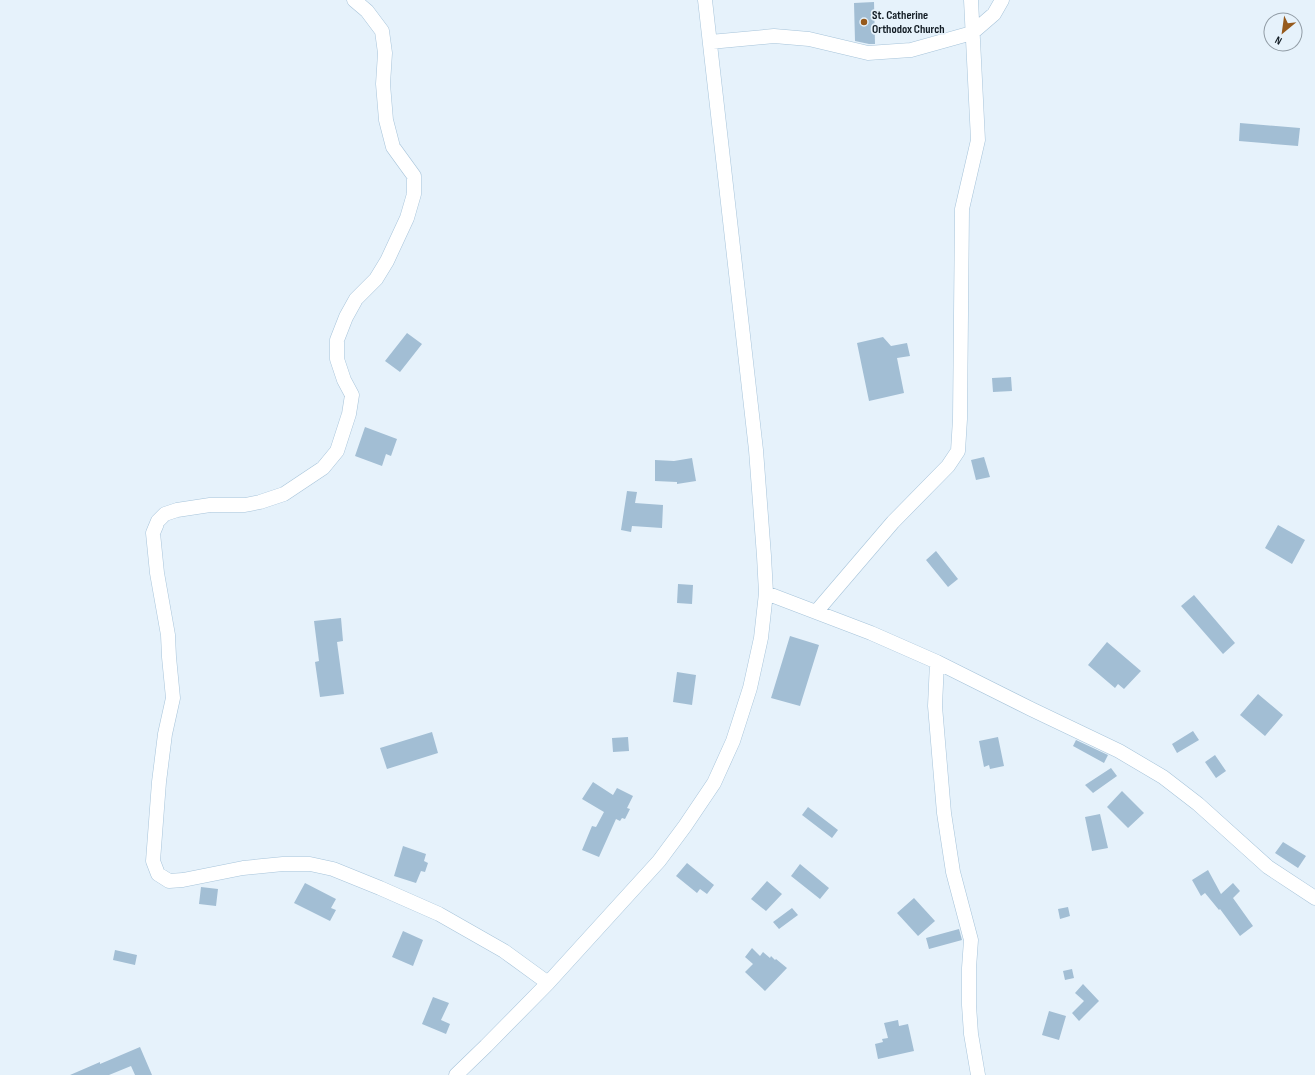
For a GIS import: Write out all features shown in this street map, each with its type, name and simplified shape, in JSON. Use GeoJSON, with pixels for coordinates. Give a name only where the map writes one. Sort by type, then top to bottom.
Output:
{"type":"FeatureCollection","features":[{"type":"Feature","properties":{"kind":"street"},"geometry":{"type":"LineString","coordinates":[[354,0],[367,11],[382,31],[385,53],[384,84],[386,120],[393,147],[414,176],[414,194],[407,218],[387,261],[376,279],[356,299],[346,317],[337,340],[337,359],[344,380],[352,394],[349,414],[336,451],[323,468],[284,494],[260,502],[245,505],[210,505],[177,510],[165,514],[158,521],[153,533],[157,573],[168,635],[173,698],[165,734],[159,782],[153,861],[158,874],[169,881],[183,880],[243,868],[283,864],[310,864],[333,869],[439,914],[504,951],[548,983]]}},
{"type":"Feature","properties":{"kind":"street"},"geometry":{"type":"LineString","coordinates":[[456,1075],[548,983],[659,860],[685,826],[714,783],[733,741],[750,688],[760,638],[766,593],[764,556],[756,450],[705,0]]}},
{"type":"Feature","properties":{"kind":"street"},"geometry":{"type":"LineString","coordinates":[[816,612],[893,522],[948,466],[958,451],[960,419],[962,209],[978,140],[971,0]]}},
{"type":"Feature","properties":{"kind":"street"},"geometry":{"type":"LineString","coordinates":[[710,42],[774,36],[809,39],[868,53],[911,50],[972,33],[994,14],[1002,0]]}},
{"type":"Feature","properties":{"kind":"street"},"geometry":{"type":"LineString","coordinates":[[766,593],[871,633],[937,662],[1119,751],[1163,777],[1198,804],[1268,867],[1315,898]]}},
{"type":"Feature","properties":{"kind":"street"},"geometry":{"type":"LineString","coordinates":[[937,662],[935,706],[944,813],[953,872],[972,940],[969,968],[969,1005],[971,1034],[978,1075]]}},
{"type":"Feature","properties":{"kind":"building"},"geometry":{"type":"Polygon","coordinates":[[[874,2],[875,44],[855,41],[854,3],[874,2]]]}},
{"type":"Feature","properties":{"kind":"building"},"geometry":{"type":"Polygon","coordinates":[[[1240,123],[1300,128],[1298,146],[1239,141],[1240,123]]]}},
{"type":"Feature","properties":{"kind":"building"},"geometry":{"type":"Polygon","coordinates":[[[407,333],[422,344],[400,372],[385,361],[407,333]]]}},
{"type":"Feature","properties":{"kind":"building"},"geometry":{"type":"Polygon","coordinates":[[[883,337],[891,346],[907,343],[910,356],[897,358],[904,393],[869,401],[857,343],[883,337]]]}},
{"type":"Feature","properties":{"kind":"building"},"geometry":{"type":"Polygon","coordinates":[[[1011,377],[1012,391],[993,392],[992,378],[1011,377]]]}},
{"type":"Feature","properties":{"kind":"building"},"geometry":{"type":"Polygon","coordinates":[[[365,427],[397,439],[391,456],[386,454],[382,466],[355,456],[365,427]]]}},
{"type":"Feature","properties":{"kind":"building"},"geometry":{"type":"Polygon","coordinates":[[[984,457],[990,477],[976,480],[971,460],[984,457]]]}},
{"type":"Feature","properties":{"kind":"building"},"geometry":{"type":"Polygon","coordinates":[[[692,458],[696,481],[677,484],[677,482],[655,481],[655,460],[674,461],[692,458]]]}},
{"type":"Feature","properties":{"kind":"building"},"geometry":{"type":"Polygon","coordinates":[[[627,491],[637,492],[635,503],[663,505],[662,528],[632,526],[631,532],[621,530],[627,491]]]}},
{"type":"Feature","properties":{"kind":"building"},"geometry":{"type":"Polygon","coordinates":[[[1278,525],[1305,540],[1292,564],[1265,548],[1278,525]]]}},
{"type":"Feature","properties":{"kind":"building"},"geometry":{"type":"Polygon","coordinates":[[[936,551],[958,579],[948,587],[926,560],[936,551]]]}},
{"type":"Feature","properties":{"kind":"building"},"geometry":{"type":"Polygon","coordinates":[[[678,584],[693,585],[692,604],[677,603],[678,584]]]}},
{"type":"Feature","properties":{"kind":"building"},"geometry":{"type":"Polygon","coordinates":[[[1194,595],[1235,643],[1223,654],[1181,606],[1194,595]]]}},
{"type":"Feature","properties":{"kind":"building"},"geometry":{"type":"Polygon","coordinates":[[[341,618],[343,641],[337,642],[344,694],[320,697],[315,662],[319,661],[314,621],[341,618]]]}},
{"type":"Feature","properties":{"kind":"building"},"geometry":{"type":"Polygon","coordinates":[[[790,636],[819,645],[800,706],[771,698],[790,636]]]}},
{"type":"Feature","properties":{"kind":"building"},"geometry":{"type":"Polygon","coordinates":[[[1107,642],[1141,671],[1124,689],[1118,684],[1115,688],[1088,665],[1107,642]]]}},
{"type":"Feature","properties":{"kind":"building"},"geometry":{"type":"Polygon","coordinates":[[[677,672],[696,675],[692,705],[673,702],[677,672]]]}},
{"type":"Feature","properties":{"kind":"building"},"geometry":{"type":"Polygon","coordinates":[[[1258,694],[1283,715],[1265,736],[1240,715],[1258,694]]]}},
{"type":"Feature","properties":{"kind":"building"},"geometry":{"type":"Polygon","coordinates":[[[1193,731],[1199,740],[1177,753],[1172,744],[1193,731]]]}},
{"type":"Feature","properties":{"kind":"building"},"geometry":{"type":"Polygon","coordinates":[[[432,732],[438,753],[387,769],[380,748],[432,732]]]}},
{"type":"Feature","properties":{"kind":"building"},"geometry":{"type":"Polygon","coordinates":[[[628,737],[629,751],[613,752],[612,738],[628,737]]]}},
{"type":"Feature","properties":{"kind":"building"},"geometry":{"type":"Polygon","coordinates":[[[998,737],[1004,766],[990,769],[989,765],[984,767],[979,741],[998,737]]]}},
{"type":"Feature","properties":{"kind":"building"},"geometry":{"type":"Polygon","coordinates":[[[1076,740],[1108,755],[1104,763],[1073,746],[1076,740]]]}},
{"type":"Feature","properties":{"kind":"building"},"geometry":{"type":"Polygon","coordinates":[[[1215,755],[1226,771],[1216,778],[1205,762],[1215,755]]]}},
{"type":"Feature","properties":{"kind":"building"},"geometry":{"type":"Polygon","coordinates":[[[1111,768],[1117,776],[1093,793],[1085,785],[1111,768]]]}},
{"type":"Feature","properties":{"kind":"building"},"geometry":{"type":"Polygon","coordinates":[[[593,782],[613,795],[617,788],[633,796],[627,808],[630,809],[625,819],[622,818],[620,821],[616,819],[599,857],[582,850],[592,826],[596,827],[604,812],[582,799],[593,782]]]}},
{"type":"Feature","properties":{"kind":"building"},"geometry":{"type":"Polygon","coordinates":[[[1122,791],[1144,813],[1128,828],[1107,807],[1122,791]]]}},
{"type":"Feature","properties":{"kind":"building"},"geometry":{"type":"Polygon","coordinates":[[[808,807],[838,830],[832,838],[802,815],[808,807]]]}},
{"type":"Feature","properties":{"kind":"building"},"geometry":{"type":"Polygon","coordinates":[[[1100,814],[1108,848],[1092,851],[1085,817],[1100,814]]]}},
{"type":"Feature","properties":{"kind":"building"},"geometry":{"type":"Polygon","coordinates":[[[1283,842],[1306,856],[1298,868],[1275,853],[1283,842]]]}},
{"type":"Feature","properties":{"kind":"building"},"geometry":{"type":"Polygon","coordinates":[[[403,846],[426,854],[424,861],[428,863],[425,872],[421,871],[416,883],[394,876],[403,846]]]}},
{"type":"Feature","properties":{"kind":"building"},"geometry":{"type":"Polygon","coordinates":[[[687,863],[714,885],[707,894],[700,889],[697,893],[676,876],[687,863]]]}},
{"type":"Feature","properties":{"kind":"building"},"geometry":{"type":"Polygon","coordinates":[[[800,864],[829,888],[820,899],[791,876],[800,864]]]}},
{"type":"Feature","properties":{"kind":"building"},"geometry":{"type":"Polygon","coordinates":[[[1208,870],[1221,894],[1233,883],[1240,891],[1233,898],[1253,926],[1240,936],[1220,909],[1219,910],[1205,893],[1201,896],[1192,880],[1208,870]]]}},
{"type":"Feature","properties":{"kind":"building"},"geometry":{"type":"Polygon","coordinates":[[[767,881],[782,894],[766,911],[751,899],[767,881]]]}},
{"type":"Feature","properties":{"kind":"building"},"geometry":{"type":"Polygon","coordinates":[[[305,883],[336,899],[331,908],[336,910],[330,921],[294,903],[305,883]]]}},
{"type":"Feature","properties":{"kind":"building"},"geometry":{"type":"Polygon","coordinates":[[[201,887],[218,889],[216,906],[199,904],[201,887]]]}},
{"type":"Feature","properties":{"kind":"building"},"geometry":{"type":"Polygon","coordinates":[[[914,898],[935,921],[918,936],[897,913],[914,898]]]}},
{"type":"Feature","properties":{"kind":"building"},"geometry":{"type":"Polygon","coordinates":[[[1068,907],[1070,916],[1060,919],[1058,909],[1068,907]]]}},
{"type":"Feature","properties":{"kind":"building"},"geometry":{"type":"Polygon","coordinates":[[[792,908],[798,915],[779,929],[773,922],[792,908]]]}},
{"type":"Feature","properties":{"kind":"building"},"geometry":{"type":"Polygon","coordinates":[[[959,929],[962,940],[929,949],[926,938],[959,929]]]}},
{"type":"Feature","properties":{"kind":"building"},"geometry":{"type":"Polygon","coordinates":[[[403,931],[423,940],[413,966],[392,957],[403,931]]]}},
{"type":"Feature","properties":{"kind":"building"},"geometry":{"type":"Polygon","coordinates":[[[752,948],[760,956],[763,952],[770,958],[771,956],[775,960],[776,959],[787,968],[765,991],[745,972],[753,964],[745,957],[752,948]]]}},
{"type":"Feature","properties":{"kind":"building"},"geometry":{"type":"Polygon","coordinates":[[[115,950],[137,955],[135,965],[113,960],[115,950]]]}},
{"type":"Feature","properties":{"kind":"building"},"geometry":{"type":"Polygon","coordinates":[[[1072,969],[1074,978],[1065,980],[1063,971],[1072,969]]]}},
{"type":"Feature","properties":{"kind":"building"},"geometry":{"type":"Polygon","coordinates":[[[1083,984],[1099,1001],[1079,1021],[1072,1013],[1084,1001],[1075,993],[1083,984]]]}},
{"type":"Feature","properties":{"kind":"building"},"geometry":{"type":"Polygon","coordinates":[[[433,997],[449,1003],[441,1020],[450,1024],[446,1034],[422,1024],[433,997]]]}},
{"type":"Feature","properties":{"kind":"building"},"geometry":{"type":"Polygon","coordinates":[[[1049,1011],[1066,1016],[1059,1040],[1042,1035],[1049,1011]]]}},
{"type":"Feature","properties":{"kind":"building"},"geometry":{"type":"Polygon","coordinates":[[[898,1020],[899,1026],[908,1024],[914,1051],[878,1059],[875,1044],[883,1042],[882,1039],[888,1038],[884,1023],[898,1020]]]}},
{"type":"Feature","properties":{"kind":"building"},"geometry":{"type":"Polygon","coordinates":[[[140,1047],[152,1075],[135,1075],[131,1066],[109,1075],[70,1075],[100,1062],[100,1064],[140,1047]]]}},
{"type":"Feature","properties":{"kind":"place","name":"St. Catherine Orthodox Church"},"geometry":{"type":"Point","coordinates":[864,22]}}]}
